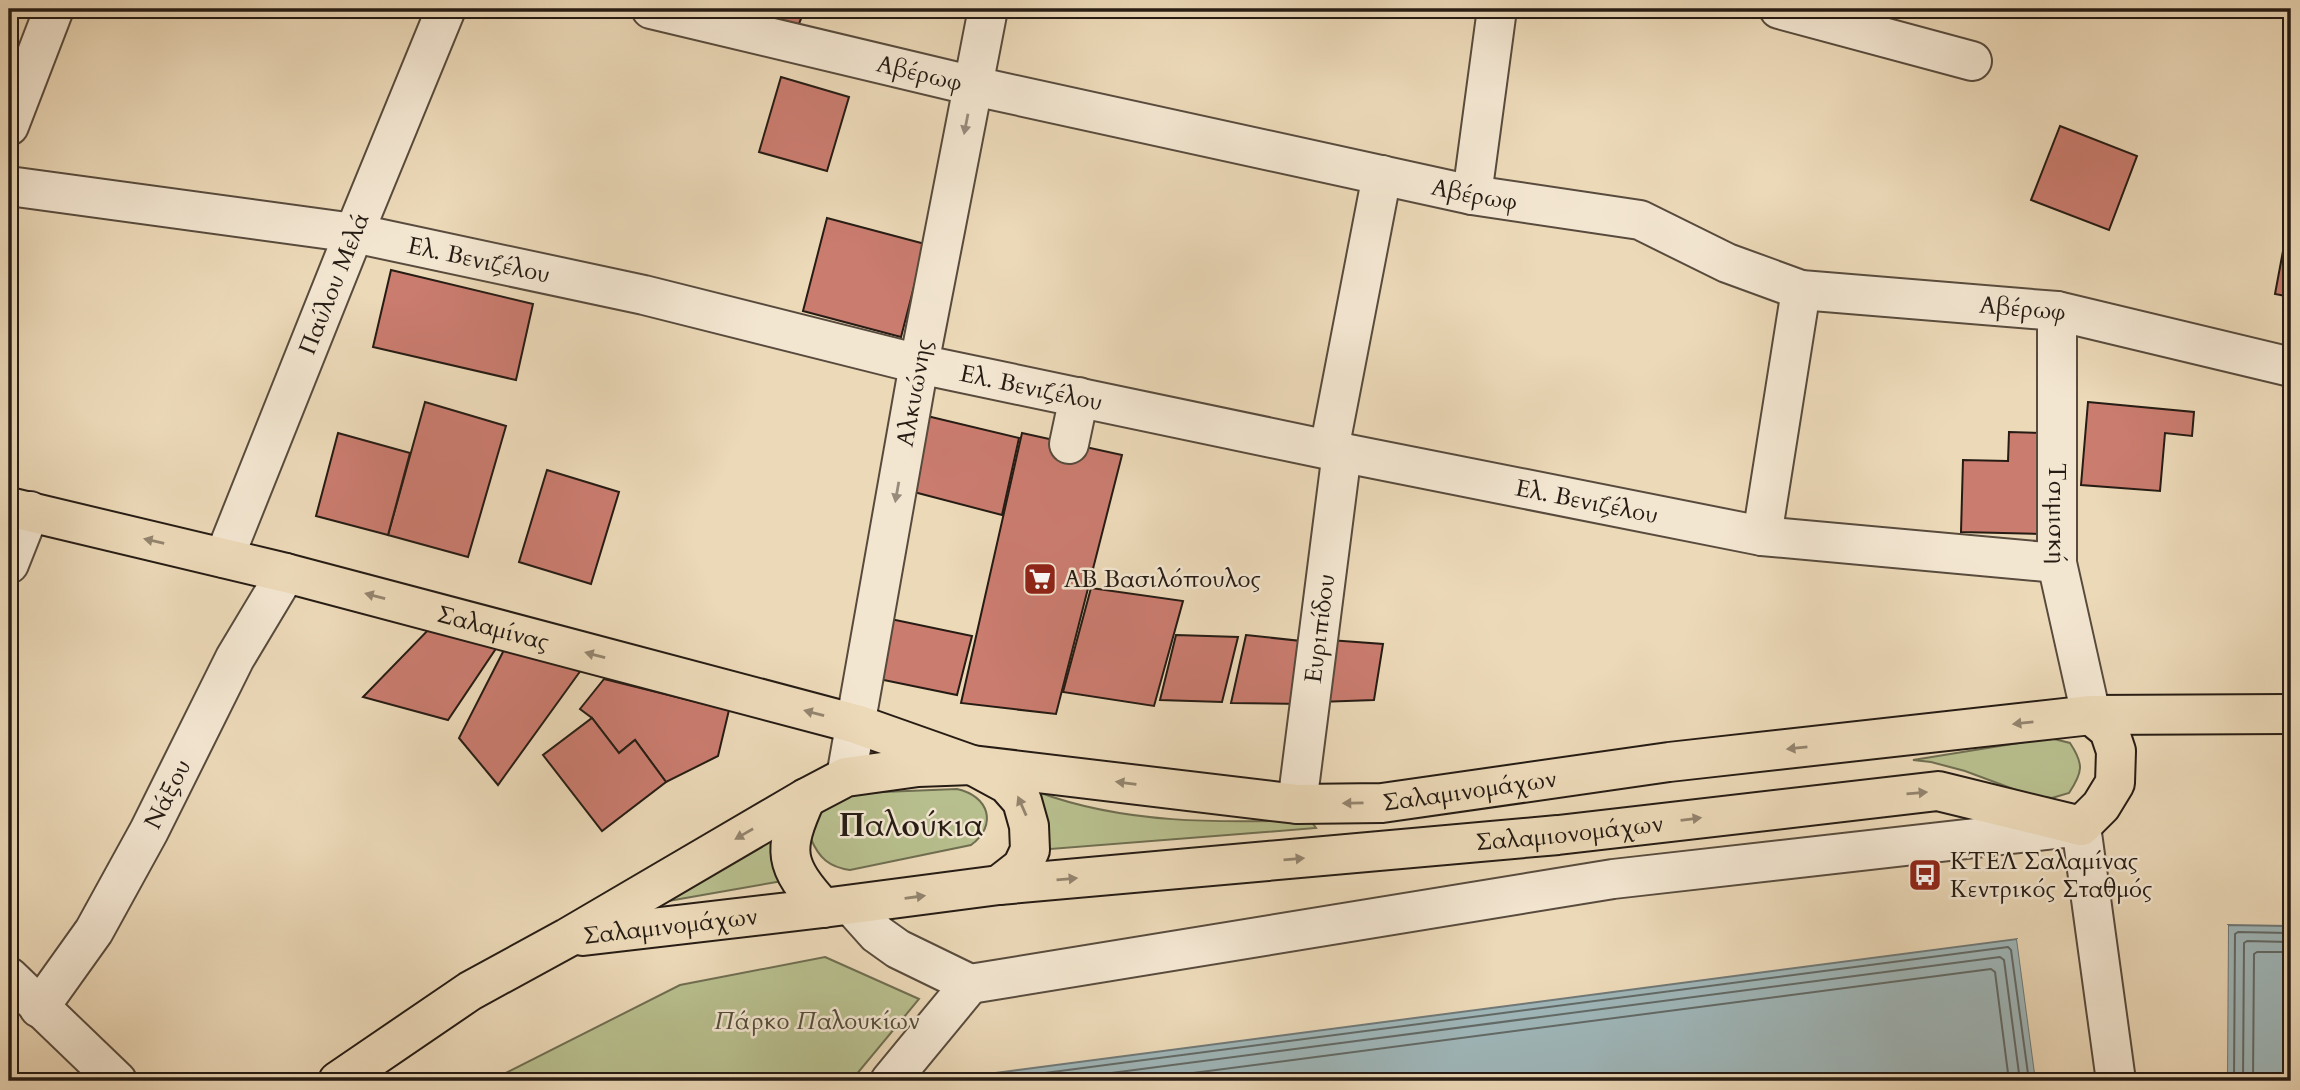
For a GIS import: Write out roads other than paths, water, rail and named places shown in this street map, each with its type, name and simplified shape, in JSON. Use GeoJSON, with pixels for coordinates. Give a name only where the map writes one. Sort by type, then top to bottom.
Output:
{"type":"FeatureCollection","features":[{"type":"Feature","properties":{"kind":"main road","name":"Σαλαμίνας"},"geometry":{"type":"LineString","coordinates":[[19,509],[286,573],[856,724],[972,765]]}},
{"type":"Feature","properties":{"kind":"main road","name":"Σαλαμινομάχων"},"geometry":{"type":"LineString","coordinates":[[338,1081],[470,991],[846,777],[918,767],[972,765],[1297,804],[1382,803],[1669,762],[2091,715],[2291,715]]}},
{"type":"Feature","properties":{"kind":"main road"},"geometry":{"type":"LineString","coordinates":[[2081,826],[2101,806],[2115,783],[2116,751],[2109,730],[2091,715]]}},
{"type":"Feature","properties":{"kind":"main road"},"geometry":{"type":"LineString","coordinates":[[972,765],[1007,784],[1022,802],[1029,826],[1030,850],[1022,867],[999,885]]}},
{"type":"Feature","properties":{"kind":"main road","name":"Σαλαμιονομάχων"},"geometry":{"type":"LineString","coordinates":[[999,885],[1558,835],[1938,791],[2081,826]]}},
{"type":"Feature","properties":{"kind":"main road"},"geometry":{"type":"LineString","coordinates":[[806,798],[794,825],[789,857],[797,877],[837,907]]}},
{"type":"Feature","properties":{"kind":"main road","name":"Σαλαμινομάχων"},"geometry":{"type":"LineString","coordinates":[[567,938],[837,907],[999,885]]}},
{"type":"Feature","properties":{"kind":"street"},"geometry":{"type":"LineString","coordinates":[[9,126],[54,9]]}},
{"type":"Feature","properties":{"kind":"street","name":"Παύλου Μελά"},"geometry":{"type":"LineString","coordinates":[[224,558],[446,9]]}},
{"type":"Feature","properties":{"kind":"street","name":"Αβέρωφ"},"geometry":{"type":"LineString","coordinates":[[652,9],[974,86],[1472,195],[1640,220],[1727,263],[1801,290],[2057,311],[2291,367]]}},
{"type":"Feature","properties":{"kind":"street","name":"Αλκυώνης"},"geometry":{"type":"LineString","coordinates":[[846,777],[919,364],[988,9]]}},
{"type":"Feature","properties":{"kind":"street"},"geometry":{"type":"LineString","coordinates":[[1472,195],[1497,9]]}},
{"type":"Feature","properties":{"kind":"street"},"geometry":{"type":"LineString","coordinates":[[1779,9],[1972,61]]}},
{"type":"Feature","properties":{"kind":"street","name":"Ευριπίδου"},"geometry":{"type":"LineString","coordinates":[[1297,804],[1336,451],[1382,175]]}},
{"type":"Feature","properties":{"kind":"street","name":"Ελ. Βενιζέλου"},"geometry":{"type":"LineString","coordinates":[[9,186],[354,233],[644,295],[919,364],[1762,536],[2057,563]]}},
{"type":"Feature","properties":{"kind":"street"},"geometry":{"type":"LineString","coordinates":[[1762,536],[1801,290]]}},
{"type":"Feature","properties":{"kind":"street","name":"Τσιμισκή"},"geometry":{"type":"LineString","coordinates":[[2057,311],[2057,563],[2091,715]]}},
{"type":"Feature","properties":{"kind":"street"},"geometry":{"type":"LineString","coordinates":[[1069,444],[1079,397]]}},
{"type":"Feature","properties":{"kind":"street"},"geometry":{"type":"LineString","coordinates":[[9,564],[19,509]]}},
{"type":"Feature","properties":{"kind":"street","name":"Νάξου"},"geometry":{"type":"LineString","coordinates":[[39,1008],[94,931],[149,831],[235,658],[286,573]]}},
{"type":"Feature","properties":{"kind":"street"},"geometry":{"type":"LineString","coordinates":[[837,907],[898,949],[970,985],[1613,879],[2081,826],[2116,1081]]}},
{"type":"Feature","properties":{"kind":"street"},"geometry":{"type":"LineString","coordinates":[[1558,835],[1613,879]]}},
{"type":"Feature","properties":{"kind":"street"},"geometry":{"type":"LineString","coordinates":[[9,977],[117,1081]]}},
{"type":"Feature","properties":{"kind":"street"},"geometry":{"type":"LineString","coordinates":[[890,1081],[970,985]]}},
{"type":"Feature","properties":{"kind":"water"},"geometry":{"type":"Polygon","coordinates":[[[2228,925],[2291,926],[2291,1081],[2227,1081],[2228,925]]]}},
{"type":"Feature","properties":{"kind":"water"},"geometry":{"type":"Polygon","coordinates":[[[2017,939],[2036,1081],[961,1081],[965,1077],[2017,939]]]}},
{"type":"Feature","properties":{"kind":"place","name":"ΑΒ Βασιλόπουλος"},"geometry":{"type":"Point","coordinates":[1040,579]}},
{"type":"Feature","properties":{"kind":"place","name":"ΚΤΕΛ Σαλαμίνας Κεντρικός Σταθμός"},"geometry":{"type":"Point","coordinates":[1925,875]}},
{"type":"Feature","properties":{"kind":"district","name":"Παλούκια"},"geometry":{"type":"Point","coordinates":[911,826]}},
{"type":"Feature","properties":{"kind":"park label","name":"Πάρκο Παλουκίων"},"geometry":{"type":"Point","coordinates":[817,1021]}}]}
